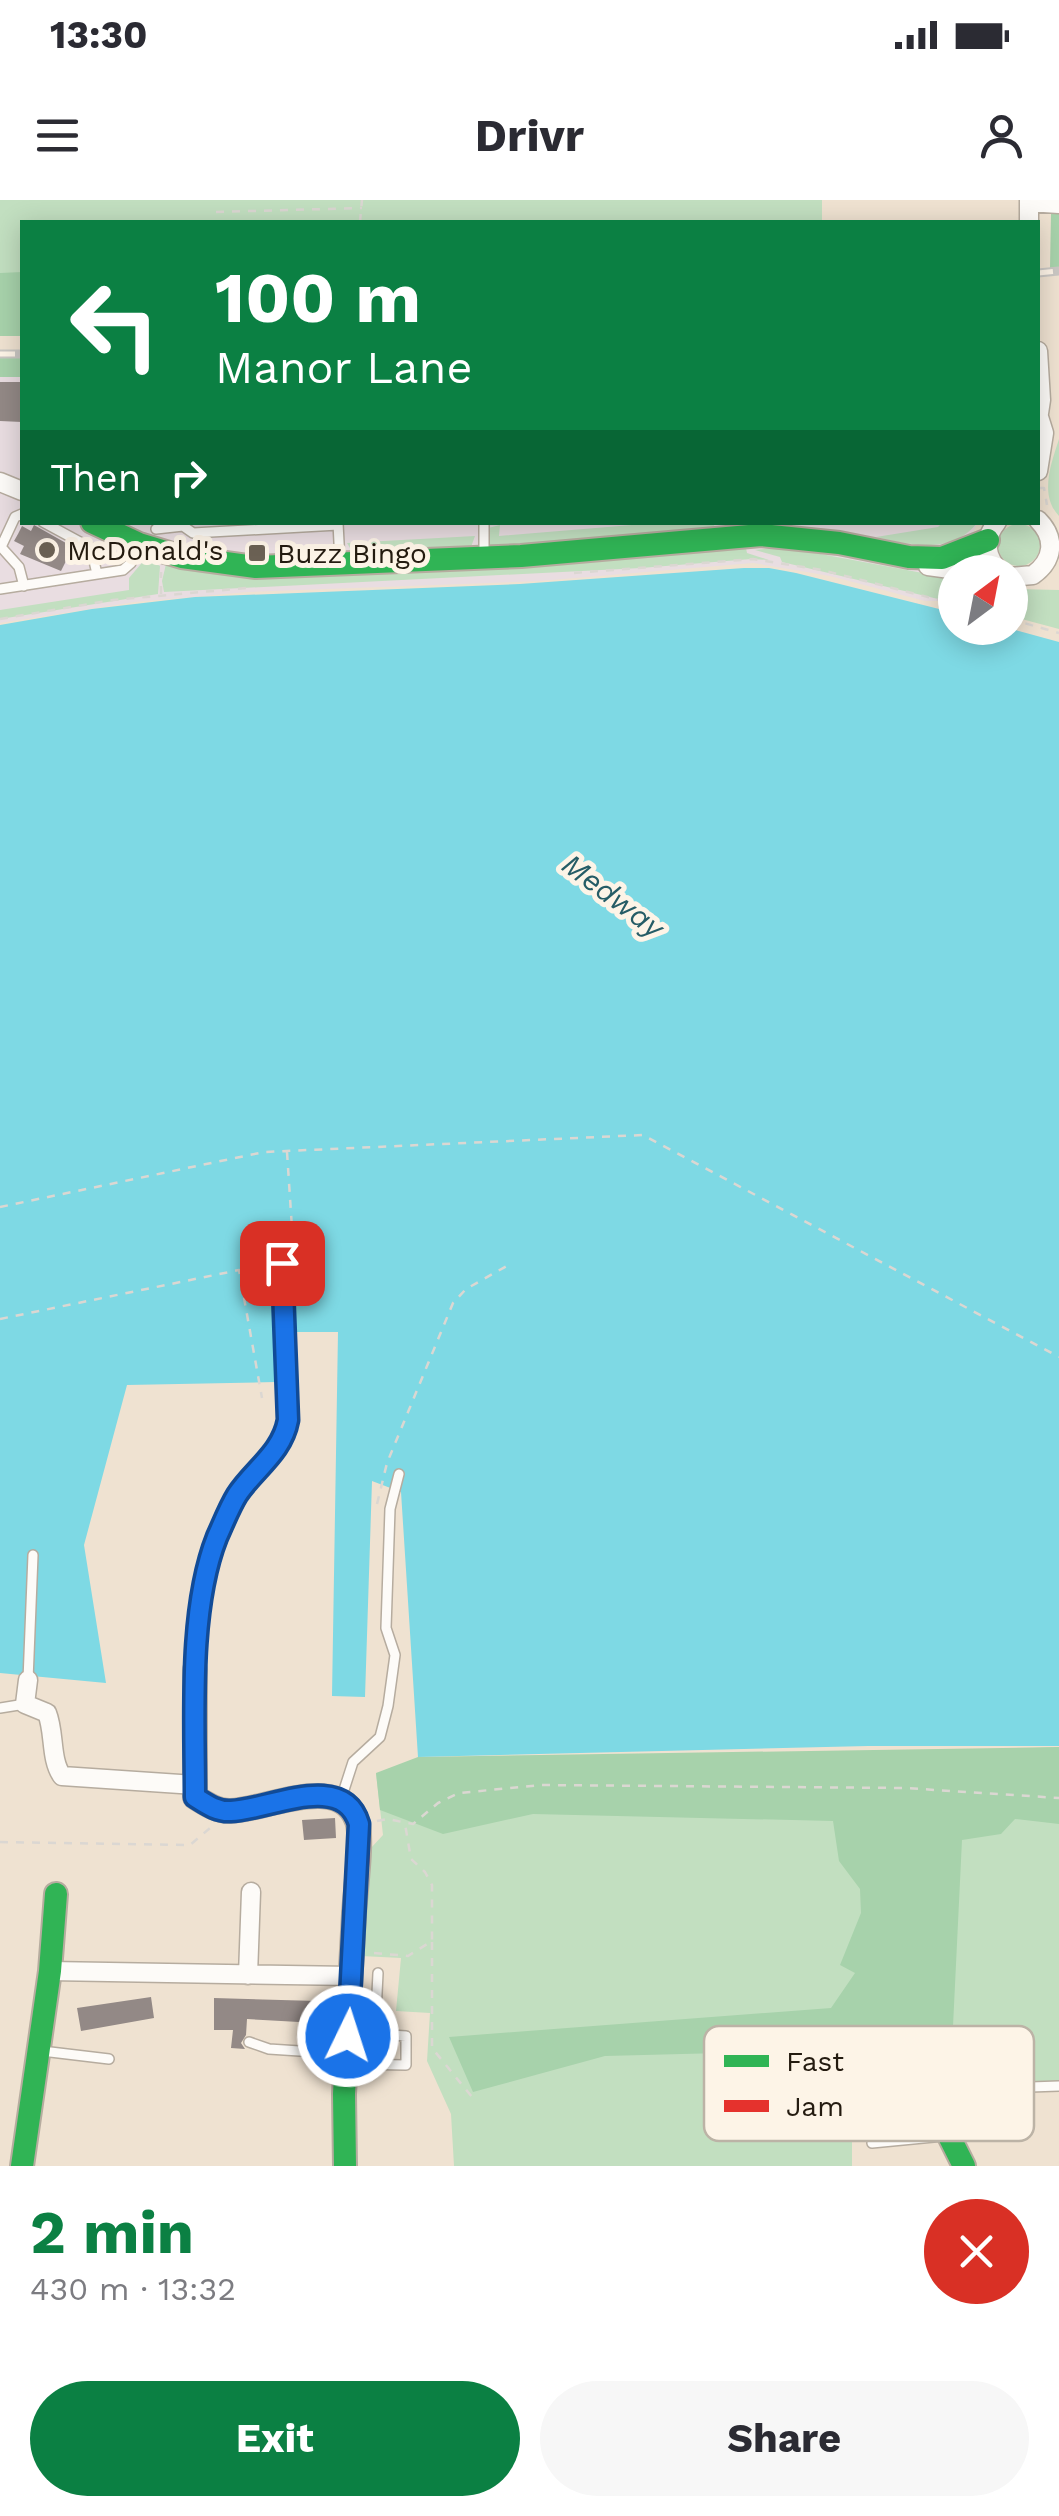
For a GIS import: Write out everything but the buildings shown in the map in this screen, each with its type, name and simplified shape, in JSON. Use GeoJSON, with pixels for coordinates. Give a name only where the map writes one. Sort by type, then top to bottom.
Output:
{"type":"FeatureCollection","features":[{"type":"Feature","properties":{"kind":"street"},"geometry":{"type":"LineString","coordinates":[[1029,201],[1059,204]]}},
{"type":"Feature","properties":{"kind":"street"},"geometry":{"type":"LineString","coordinates":[[1040,423],[1044,433],[1040,459]]}},
{"type":"Feature","properties":{"kind":"street"},"geometry":{"type":"LineString","coordinates":[[1044,519],[1059,542]]}},
{"type":"Feature","properties":{"kind":"street"},"geometry":{"type":"LineString","coordinates":[[1028,574],[1040,570],[1050,557],[1051,540],[1044,519]]}},
{"type":"Feature","properties":{"kind":"street"},"geometry":{"type":"LineString","coordinates":[[103,525],[256,568],[484,558],[731,529],[910,557],[942,558],[993,528]]}},
{"type":"Feature","properties":{"kind":"street"},"geometry":{"type":"LineString","coordinates":[[988,555],[993,528]]}},
{"type":"Feature","properties":{"kind":"street"},"geometry":{"type":"LineString","coordinates":[[910,557],[938,567]]}},
{"type":"Feature","properties":{"kind":"street"},"geometry":{"type":"LineString","coordinates":[[1028,577],[1059,576]]}},
{"type":"Feature","properties":{"kind":"street"},"geometry":{"type":"LineString","coordinates":[[195,1670],[195,1797],[214,1809],[230,1812],[321,1796],[341,1798],[356,1813],[359,1824],[345,2166]]}},
{"type":"Feature","properties":{"kind":"street"},"geometry":{"type":"LineString","coordinates":[[28,1680],[25,1704],[47,1713],[56,1768],[62,1776],[195,1785]]}},
{"type":"Feature","properties":{"kind":"street"},"geometry":{"type":"LineString","coordinates":[[248,1975],[251,1892]]}},
{"type":"Feature","properties":{"kind":"street"},"geometry":{"type":"LineString","coordinates":[[22,2166],[50,1971],[56,1894]]}},
{"type":"Feature","properties":{"kind":"street"},"geometry":{"type":"LineString","coordinates":[[50,1971],[352,1976]]}},
{"type":"Feature","properties":{"kind":"street"},"geometry":{"type":"LineString","coordinates":[[952,2141],[964,2166]]}},
{"type":"Feature","properties":{"kind":"lane"},"geometry":{"type":"LineString","coordinates":[[20,515],[14,517],[1,547],[18,567],[24,586]]}},
{"type":"Feature","properties":{"kind":"lane"},"geometry":{"type":"LineString","coordinates":[[49,525],[91,548],[97,574]]}},
{"type":"Feature","properties":{"kind":"lane"},"geometry":{"type":"LineString","coordinates":[[0,589],[123,570],[154,539],[183,526],[193,533],[322,525]]}},
{"type":"Feature","properties":{"kind":"lane"},"geometry":{"type":"LineString","coordinates":[[338,525],[340,565]]}},
{"type":"Feature","properties":{"kind":"lane"},"geometry":{"type":"LineString","coordinates":[[484,525],[484,558]]}},
{"type":"Feature","properties":{"kind":"lane"},"geometry":{"type":"LineString","coordinates":[[195,1670],[202,1601],[216,1540],[238,1495],[285,1436],[288,1420],[282,1263]]}},
{"type":"Feature","properties":{"kind":"lane"},"geometry":{"type":"LineString","coordinates":[[341,1798],[353,1762],[380,1737],[388,1706],[395,1654],[386,1628],[390,1509],[399,1474]]}},
{"type":"Feature","properties":{"kind":"lane"},"geometry":{"type":"LineString","coordinates":[[28,1680],[33,1555]]}},
{"type":"Feature","properties":{"kind":"lane"},"geometry":{"type":"LineString","coordinates":[[0,1708],[25,1704]]}},
{"type":"Feature","properties":{"kind":"lane"},"geometry":{"type":"LineString","coordinates":[[249,2042],[269,2049],[406,2065],[406,2036],[375,2034],[378,1973]]}},
{"type":"Feature","properties":{"kind":"lane"},"geometry":{"type":"LineString","coordinates":[[38,2051],[109,2059]]}},
{"type":"Feature","properties":{"kind":"lane"},"geometry":{"type":"LineString","coordinates":[[1034,2087],[1059,2086]]}},
{"type":"Feature","properties":{"kind":"lane"},"geometry":{"type":"LineString","coordinates":[[872,2143],[891,2141]]}},
{"type":"Feature","properties":{"kind":"path"},"geometry":{"type":"LineString","coordinates":[[360,220],[362,200]]}},
{"type":"Feature","properties":{"kind":"path"},"geometry":{"type":"LineString","coordinates":[[216,212],[362,208]]}},
{"type":"Feature","properties":{"kind":"path"},"geometry":{"type":"LineString","coordinates":[[1040,488],[1044,488],[1044,519]]}},
{"type":"Feature","properties":{"kind":"path"},"geometry":{"type":"LineString","coordinates":[[154,539],[161,595]]}},
{"type":"Feature","properties":{"kind":"path"},"geometry":{"type":"LineString","coordinates":[[771,557],[778,562]]}},
{"type":"Feature","properties":{"kind":"path"},"geometry":{"type":"LineString","coordinates":[[576,573],[753,559],[822,570],[938,600]]}},
{"type":"Feature","properties":{"kind":"path"},"geometry":{"type":"LineString","coordinates":[[0,619],[161,595],[257,587]]}},
{"type":"Feature","properties":{"kind":"path"},"geometry":{"type":"LineString","coordinates":[[1028,624],[1059,633]]}},
{"type":"Feature","properties":{"kind":"path"},"geometry":{"type":"LineString","coordinates":[[0,1207],[264,1152],[643,1135],[1059,1357]]}},
{"type":"Feature","properties":{"kind":"path"},"geometry":{"type":"LineString","coordinates":[[377,1504],[387,1463],[454,1303],[466,1289],[512,1263]]}},
{"type":"Feature","properties":{"kind":"path"},"geometry":{"type":"LineString","coordinates":[[0,1319],[239,1270],[262,1398]]}},
{"type":"Feature","properties":{"kind":"path"},"geometry":{"type":"LineString","coordinates":[[359,1824],[387,1819],[412,1824],[438,1803],[459,1793],[542,1784],[905,1788],[1059,1798]]}},
{"type":"Feature","properties":{"kind":"path"},"geometry":{"type":"LineString","coordinates":[[0,1842],[190,1845],[230,1812]]}},
{"type":"Feature","properties":{"kind":"path"},"geometry":{"type":"LineString","coordinates":[[404,1821],[411,1859],[432,1885],[432,2048],[472,2097]]}},
{"type":"Feature","properties":{"kind":"path"},"geometry":{"type":"LineString","coordinates":[[353,1951],[408,1956],[432,1941]]}},
{"type":"Feature","properties":{"kind":"shaded area"},"geometry":{"type":"Polygon","coordinates":[[[0,366],[20,366],[20,525],[976,525],[964,555],[938,555],[938,601],[753,563],[540,581],[248,592],[135,602],[0,623],[0,366]]]}},
{"type":"Feature","properties":{"kind":"green space"},"geometry":{"type":"Polygon","coordinates":[[[0,200],[822,200],[822,220],[20,220],[20,276],[0,276],[0,200]]]}},
{"type":"Feature","properties":{"kind":"green space"},"geometry":{"type":"Polygon","coordinates":[[[1051,214],[1059,214],[1059,267],[1050,268],[1051,214]]]}},
{"type":"Feature","properties":{"kind":"green space"},"geometry":{"type":"Polygon","coordinates":[[[20,272],[20,336],[0,336],[0,273],[20,272]]]}},
{"type":"Feature","properties":{"kind":"green space"},"geometry":{"type":"Polygon","coordinates":[[[0,358],[20,358],[20,377],[0,377],[0,358]]]}},
{"type":"Feature","properties":{"kind":"green space"},"geometry":{"type":"Polygon","coordinates":[[[1059,439],[1059,516],[1048,489],[1059,439]]]}},
{"type":"Feature","properties":{"kind":"green space"},"geometry":{"type":"Polygon","coordinates":[[[500,525],[499,536],[632,525],[715,525],[710,529],[494,549],[487,541],[488,528],[500,525]]]}},
{"type":"Feature","properties":{"kind":"green space"},"geometry":{"type":"Polygon","coordinates":[[[975,525],[956,540],[943,544],[917,545],[876,537],[975,525]]]}},
{"type":"Feature","properties":{"kind":"green space"},"geometry":{"type":"Polygon","coordinates":[[[1011,525],[1027,525],[1039,537],[1039,553],[1028,564],[1028,555],[999,553],[999,537],[1011,525]]]}},
{"type":"Feature","properties":{"kind":"green space"},"geometry":{"type":"Polygon","coordinates":[[[475,536],[471,547],[353,553],[347,543],[475,536]]]}},
{"type":"Feature","properties":{"kind":"green space"},"geometry":{"type":"Polygon","coordinates":[[[783,547],[938,576],[938,599],[782,562],[780,557],[755,550],[783,547]]]}},
{"type":"Feature","properties":{"kind":"green space"},"geometry":{"type":"Polygon","coordinates":[[[746,548],[747,553],[769,560],[164,592],[162,581],[166,564],[746,548]]]}},
{"type":"Feature","properties":{"kind":"green space"},"geometry":{"type":"Polygon","coordinates":[[[146,558],[160,566],[158,594],[0,619],[0,610],[129,590],[129,578],[146,558]]]}},
{"type":"Feature","properties":{"kind":"green space"},"geometry":{"type":"Polygon","coordinates":[[[1028,589],[1059,590],[1059,629],[1028,621],[1028,589]]]}},
{"type":"Feature","properties":{"kind":"green space"},"geometry":{"type":"Polygon","coordinates":[[[1059,1747],[1059,2092],[1034,2092],[1034,2026],[704,2026],[704,2141],[852,2141],[852,2166],[454,2166],[451,2114],[427,2061],[430,2013],[396,2011],[401,1958],[361,1956],[370,1849],[383,1835],[376,1773],[1059,1747]]]}},
{"type":"Feature","properties":{"kind":"green space"},"geometry":{"type":"Polygon","coordinates":[[[1059,1747],[1059,1824],[1015,1819],[1001,1834],[962,1840],[953,2026],[704,2026],[704,2053],[605,2056],[473,2092],[449,2037],[831,2008],[855,1973],[840,1965],[861,1913],[860,1889],[839,1861],[833,1821],[533,1814],[443,1834],[380,1810],[376,1773],[418,1757],[1059,1747]]]}},
{"type":"Feature","properties":{"kind":"water","name":"Medway"},"geometry":{"type":"Polygon","coordinates":[[[769,568],[938,609],[938,645],[1028,645],[1028,633],[1059,642],[1059,1746],[868,1746],[418,1757],[401,1492],[372,1481],[365,1697],[332,1696],[338,1332],[275,1332],[275,1382],[127,1385],[84,1545],[106,1683],[0,1673],[0,625],[195,597],[520,584],[769,568]]]}},
{"type":"Feature","properties":{"kind":"railway"},"geometry":{"type":"LineString","coordinates":[[1040,273],[1059,271]]}},
{"type":"Feature","properties":{"kind":"railway"},"geometry":{"type":"LineString","coordinates":[[0,354],[20,354]]}},
{"type":"Feature","properties":{"kind":"traffic: fast"},"geometry":{"type":"LineString","coordinates":[[98,525],[139,544],[182,557],[256,567],[521,556],[761,535],[839,543],[909,557],[942,558],[988,540]]}},
{"type":"Feature","properties":{"kind":"traffic: fast"},"geometry":{"type":"LineString","coordinates":[[22,2166],[50,1971],[56,1894]]}},
{"type":"Feature","properties":{"kind":"traffic: fast"},"geometry":{"type":"LineString","coordinates":[[345,2166],[344,2094],[354,1914]]}},
{"type":"Feature","properties":{"kind":"traffic: fast"},"geometry":{"type":"LineString","coordinates":[[952,2141],[964,2166]]}},
{"type":"Feature","properties":{"kind":"traffic: jam"},"geometry":{"type":"LineString","coordinates":[[195,1670],[195,1797],[230,1811],[319,1796],[348,1806],[359,1829],[354,1914]]}},
{"type":"Feature","properties":{"kind":"place","name":"McDonald's"},"geometry":{"type":"Point","coordinates":[47,550]}},
{"type":"Feature","properties":{"kind":"place","name":"Buzz Bingo"},"geometry":{"type":"Point","coordinates":[257,553]}},
{"type":"Feature","properties":{"kind":"route"},"geometry":{"type":"LineString","coordinates":[[282,1263],[288,1420],[285,1436],[238,1495],[216,1540],[202,1601],[195,1670],[195,1797],[214,1809],[230,1812],[321,1796],[341,1798],[356,1813],[359,1824],[348,2036]]}}]}
